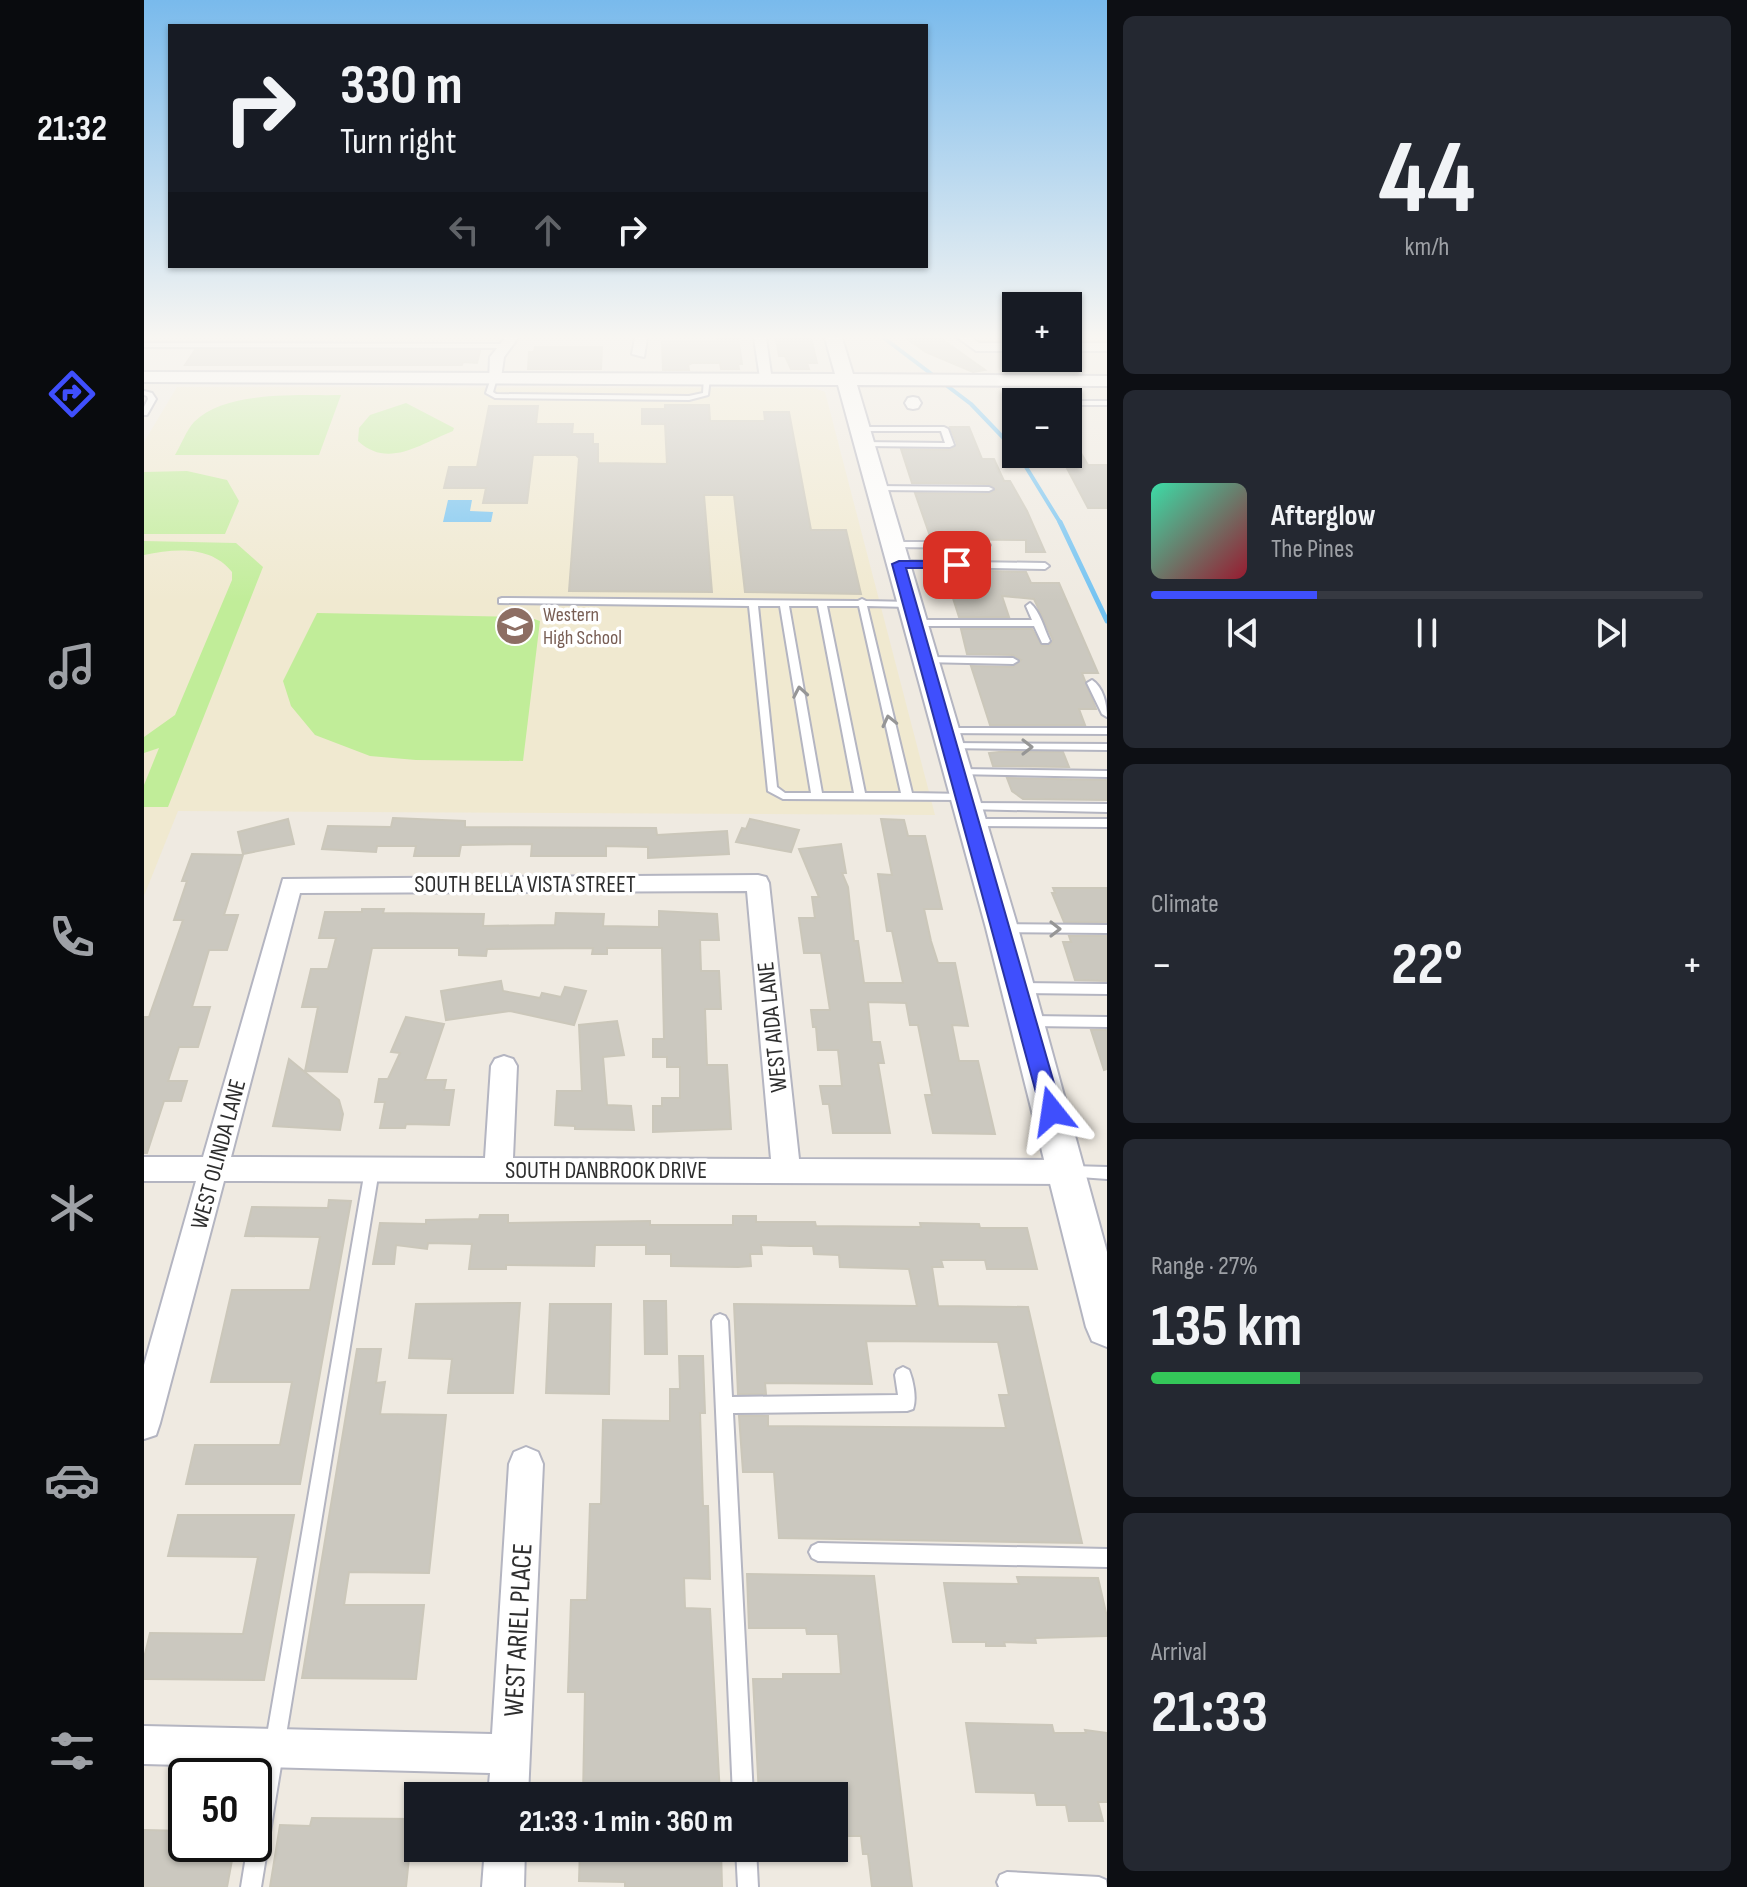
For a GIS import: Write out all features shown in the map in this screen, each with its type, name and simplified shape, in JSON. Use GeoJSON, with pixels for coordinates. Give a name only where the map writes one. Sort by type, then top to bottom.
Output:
{"type":"FeatureCollection","features":[{"type":"Feature","properties":{"kind":"street"},"geometry":{"type":"LineString","coordinates":[[860,426],[1002,928],[1106,1321]]}},
{"type":"Feature","properties":{"kind":"street","name":"SOUTH BELLA VISTA STREET"},"geometry":{"type":"LineString","coordinates":[[291,885],[758,883]]}},
{"type":"Feature","properties":{"kind":"street","name":"WEST AIDA LANE"},"geometry":{"type":"LineString","coordinates":[[758,883],[786,1171]]}},
{"type":"Feature","properties":{"kind":"street","name":"WEST OLINDA LANE"},"geometry":{"type":"LineString","coordinates":[[144,1423],[291,885]]}},
{"type":"Feature","properties":{"kind":"street"},"geometry":{"type":"LineString","coordinates":[[498,1170],[504,1066]]}},
{"type":"Feature","properties":{"kind":"street","name":"SOUTH DANBROOK DRIVE"},"geometry":{"type":"LineString","coordinates":[[144,1169],[1068,1172]]}},
{"type":"Feature","properties":{"kind":"street","name":"WEST ARIEL PLACE"},"geometry":{"type":"LineString","coordinates":[[509,1782],[526,1464]]}},
{"type":"Feature","properties":{"kind":"street"},"geometry":{"type":"LineString","coordinates":[[144,1745],[510,1754]]}},
{"type":"Feature","properties":{"kind":"street"},"geometry":{"type":"LineString","coordinates":[[503,1887],[504,1862]]}},
{"type":"Feature","properties":{"kind":"lane"},"geometry":{"type":"LineString","coordinates":[[944,429],[950,445],[863,436],[944,429]]}},
{"type":"Feature","properties":{"kind":"lane"},"geometry":{"type":"LineString","coordinates":[[877,488],[989,489]]}},
{"type":"Feature","properties":{"kind":"lane"},"geometry":{"type":"LineString","coordinates":[[896,555],[986,545]]}},
{"type":"Feature","properties":{"kind":"lane"},"geometry":{"type":"LineString","coordinates":[[896,555],[1045,566]]}},
{"type":"Feature","properties":{"kind":"lane"},"geometry":{"type":"LineString","coordinates":[[502,601],[862,602],[912,613],[1038,623]]}},
{"type":"Feature","properties":{"kind":"lane"},"geometry":{"type":"LineString","coordinates":[[784,602],[817,797]]}},
{"type":"Feature","properties":{"kind":"lane"},"geometry":{"type":"LineString","coordinates":[[822,602],[860,797]]}},
{"type":"Feature","properties":{"kind":"lane"},"geometry":{"type":"LineString","coordinates":[[862,602],[907,796]]}},
{"type":"Feature","properties":{"kind":"lane"},"geometry":{"type":"LineString","coordinates":[[753,603],[772,789],[783,796],[907,796],[1107,731]]}},
{"type":"Feature","properties":{"kind":"lane"},"geometry":{"type":"LineString","coordinates":[[1030,606],[1045,641]]}},
{"type":"Feature","properties":{"kind":"lane"},"geometry":{"type":"LineString","coordinates":[[925,660],[1013,661]]}},
{"type":"Feature","properties":{"kind":"lane"},"geometry":{"type":"LineString","coordinates":[[1092,683],[1107,714]]}},
{"type":"Feature","properties":{"kind":"lane"},"geometry":{"type":"LineString","coordinates":[[959,780],[1107,747]]}},
{"type":"Feature","properties":{"kind":"lane"},"geometry":{"type":"LineString","coordinates":[[959,780],[1107,774]]}},
{"type":"Feature","properties":{"kind":"lane"},"geometry":{"type":"LineString","coordinates":[[959,780],[1107,808]]}},
{"type":"Feature","properties":{"kind":"lane"},"geometry":{"type":"LineString","coordinates":[[959,780],[1107,823]]}},
{"type":"Feature","properties":{"kind":"lane"},"geometry":{"type":"LineString","coordinates":[[1002,928],[1107,929]]}},
{"type":"Feature","properties":{"kind":"lane"},"geometry":{"type":"LineString","coordinates":[[1022,1004],[1107,989]]}},
{"type":"Feature","properties":{"kind":"lane"},"geometry":{"type":"LineString","coordinates":[[1022,1004],[1107,1022]]}},
{"type":"Feature","properties":{"kind":"lane"},"geometry":{"type":"LineString","coordinates":[[251,1887],[372,1170]]}},
{"type":"Feature","properties":{"kind":"lane"},"geometry":{"type":"LineString","coordinates":[[1068,1172],[1107,1173]]}},
{"type":"Feature","properties":{"kind":"lane"},"geometry":{"type":"LineString","coordinates":[[720,1321],[742,1782]]}},
{"type":"Feature","properties":{"kind":"lane"},"geometry":{"type":"LineString","coordinates":[[724,1405],[907,1403],[903,1375]]}},
{"type":"Feature","properties":{"kind":"lane"},"geometry":{"type":"LineString","coordinates":[[818,1552],[1107,1558]]}},
{"type":"Feature","properties":{"kind":"lane"},"geometry":{"type":"LineString","coordinates":[[747,1862],[748,1887]]}},
{"type":"Feature","properties":{"kind":"lane"},"geometry":{"type":"LineString","coordinates":[[1007,1882],[1099,1887]]}},
{"type":"Feature","properties":{"kind":"shaded area","name":"Western High School"},"geometry":{"type":"Polygon","coordinates":[[[154,426],[834,426],[935,815],[178,811],[144,896],[144,442],[154,426]]]}},
{"type":"Feature","properties":{"kind":"green space"},"geometry":{"type":"Polygon","coordinates":[[[191,426],[330,426],[319,455],[175,455],[191,426]]]}},
{"type":"Feature","properties":{"kind":"green space"},"geometry":{"type":"Polygon","coordinates":[[[359,428],[454,428],[416,447],[393,454],[369,449],[358,441],[359,428]]]}},
{"type":"Feature","properties":{"kind":"green space"},"geometry":{"type":"Polygon","coordinates":[[[187,471],[227,480],[239,501],[225,534],[144,534],[144,472],[187,471]]]}},
{"type":"Feature","properties":{"kind":"green space"},"geometry":{"type":"Polygon","coordinates":[[[144,541],[236,543],[263,567],[168,807],[144,807],[144,785],[159,748],[144,753],[144,737],[175,715],[232,580],[232,572],[223,563],[203,553],[168,551],[144,555],[144,541]]]}},
{"type":"Feature","properties":{"kind":"green space"},"geometry":{"type":"Polygon","coordinates":[[[317,613],[528,617],[540,621],[523,761],[416,760],[370,756],[315,735],[291,706],[283,681],[317,613]]]}},
{"type":"Feature","properties":{"kind":"water"},"geometry":{"type":"Polygon","coordinates":[[[448,500],[472,500],[470,511],[493,512],[491,522],[443,522],[448,500]]]}},
{"type":"Feature","properties":{"kind":"building"},"geometry":{"type":"Polygon","coordinates":[[[485,426],[573,426],[572,434],[593,434],[593,444],[598,444],[598,463],[667,464],[665,426],[792,426],[811,530],[846,530],[861,594],[745,592],[734,495],[704,495],[712,592],[569,591],[579,458],[576,455],[533,455],[527,503],[483,503],[486,488],[444,488],[449,467],[477,467],[485,426]]]}},
{"type":"Feature","properties":{"kind":"building"},"geometry":{"type":"Polygon","coordinates":[[[950,427],[969,427],[982,459],[994,459],[1004,481],[1010,481],[1027,511],[1045,552],[1026,552],[1026,540],[931,539],[915,493],[989,494],[996,490],[989,484],[912,483],[901,449],[951,450],[957,444],[950,427]]]}},
{"type":"Feature","properties":{"kind":"building"},"geometry":{"type":"Polygon","coordinates":[[[1082,455],[1088,465],[1107,465],[1107,508],[1088,508],[1067,468],[1082,468],[1082,455]]]}},
{"type":"Feature","properties":{"kind":"building"},"geometry":{"type":"Polygon","coordinates":[[[944,570],[1026,572],[1031,583],[1059,583],[1098,673],[1082,673],[1096,709],[1079,709],[1085,725],[990,725],[971,666],[1013,667],[1021,660],[1013,655],[967,654],[961,629],[1032,629],[1042,646],[1050,645],[1053,640],[1034,599],[1002,596],[1009,617],[959,617],[944,570]]]}},
{"type":"Feature","properties":{"kind":"building"},"geometry":{"type":"Polygon","coordinates":[[[1063,752],[1069,767],[993,766],[989,753],[1063,752]]]}},
{"type":"Feature","properties":{"kind":"building"},"geometry":{"type":"Polygon","coordinates":[[[1007,778],[1107,780],[1107,800],[1023,799],[1012,791],[1007,778]]]}},
{"type":"Feature","properties":{"kind":"building"},"geometry":{"type":"Polygon","coordinates":[[[393,818],[465,821],[465,827],[656,828],[657,835],[727,831],[729,854],[648,858],[648,847],[606,846],[606,856],[531,856],[532,844],[461,845],[459,856],[414,856],[416,846],[377,846],[376,852],[322,849],[328,826],[391,827],[393,818]]]}},
{"type":"Feature","properties":{"kind":"building"},"geometry":{"type":"Polygon","coordinates":[[[288,819],[294,844],[243,854],[238,832],[288,819]]]}},
{"type":"Feature","properties":{"kind":"building"},"geometry":{"type":"Polygon","coordinates":[[[750,819],[799,830],[791,852],[736,842],[750,819]]]}},
{"type":"Feature","properties":{"kind":"building"},"geometry":{"type":"Polygon","coordinates":[[[881,819],[904,820],[908,836],[925,836],[942,909],[924,909],[931,941],[938,963],[955,963],[968,1026],[952,1025],[959,1061],[978,1061],[995,1134],[933,1133],[925,1095],[932,1095],[918,1025],[910,1025],[906,1003],[868,1002],[872,1042],[880,1042],[884,1063],[878,1063],[890,1133],[833,1133],[829,1104],[823,1104],[820,1086],[842,1086],[838,1050],[818,1050],[816,1027],[813,1027],[811,1010],[830,1010],[821,953],[804,953],[799,918],[815,918],[812,897],[819,897],[799,849],[841,844],[846,873],[842,873],[848,887],[854,941],[858,941],[864,983],[903,983],[892,931],[887,931],[878,874],[892,875],[881,819]]]}},
{"type":"Feature","properties":{"kind":"building"},"geometry":{"type":"Polygon","coordinates":[[[192,854],[243,855],[224,915],[238,915],[227,950],[209,950],[192,1007],[210,1007],[198,1047],[179,1047],[168,1081],[187,1081],[181,1101],[164,1101],[147,1153],[144,1153],[144,1017],[149,1017],[183,920],[174,920],[187,881],[182,881],[192,854]]]}},
{"type":"Feature","properties":{"kind":"building"},"geometry":{"type":"Polygon","coordinates":[[[1053,888],[1107,888],[1107,922],[1064,922],[1052,893],[1055,893],[1053,888]]]}},
{"type":"Feature","properties":{"kind":"building"},"geometry":{"type":"Polygon","coordinates":[[[362,909],[384,909],[383,913],[484,914],[483,926],[555,925],[556,913],[604,914],[603,926],[659,927],[659,911],[717,914],[719,940],[700,940],[701,971],[719,971],[721,1009],[705,1009],[707,1065],[727,1065],[731,1129],[653,1132],[653,1106],[662,1106],[662,1098],[680,1098],[680,1067],[667,1067],[667,1057],[653,1057],[653,1039],[664,1039],[662,948],[607,948],[607,954],[592,954],[593,948],[487,949],[486,956],[459,955],[459,948],[372,948],[347,1072],[305,1071],[318,1007],[302,1007],[311,969],[328,969],[336,938],[319,938],[325,912],[362,912],[362,909]]]}},
{"type":"Feature","properties":{"kind":"building"},"geometry":{"type":"Polygon","coordinates":[[[1069,936],[1107,936],[1107,981],[1075,980],[1063,942],[1071,942],[1069,936]]]}},
{"type":"Feature","properties":{"kind":"building"},"geometry":{"type":"Polygon","coordinates":[[[501,981],[503,991],[540,998],[542,993],[561,997],[565,987],[586,991],[574,1025],[510,1011],[446,1020],[441,991],[501,981]]]}},
{"type":"Feature","properties":{"kind":"building"},"geometry":{"type":"Polygon","coordinates":[[[406,1017],[444,1024],[425,1080],[446,1080],[444,1090],[454,1090],[449,1125],[406,1124],[405,1128],[380,1128],[385,1102],[375,1102],[379,1079],[388,1079],[400,1053],[391,1052],[406,1017]]]}},
{"type":"Feature","properties":{"kind":"building"},"geometry":{"type":"Polygon","coordinates":[[[617,1021],[624,1055],[603,1057],[607,1105],[631,1106],[634,1130],[575,1129],[575,1126],[555,1125],[557,1091],[582,1091],[579,1025],[617,1021]]]}},
{"type":"Feature","properties":{"kind":"building"},"geometry":{"type":"Polygon","coordinates":[[[1091,1030],[1107,1030],[1107,1069],[1104,1070],[1091,1030]]]}},
{"type":"Feature","properties":{"kind":"building"},"geometry":{"type":"Polygon","coordinates":[[[289,1059],[339,1100],[343,1114],[340,1130],[273,1126],[289,1059]]]}},
{"type":"Feature","properties":{"kind":"building"},"geometry":{"type":"Polygon","coordinates":[[[329,1200],[351,1201],[300,1484],[186,1484],[195,1445],[280,1445],[292,1382],[211,1382],[232,1290],[310,1290],[320,1237],[245,1236],[252,1207],[328,1208],[329,1200]]]}},
{"type":"Feature","properties":{"kind":"building"},"geometry":{"type":"Polygon","coordinates":[[[480,1215],[508,1215],[508,1223],[650,1221],[650,1225],[733,1225],[733,1216],[756,1216],[756,1222],[815,1222],[816,1226],[921,1227],[920,1223],[1027,1228],[1037,1269],[987,1269],[985,1260],[941,1260],[943,1267],[932,1267],[938,1306],[1028,1307],[1082,1543],[779,1538],[774,1472],[743,1472],[739,1416],[768,1416],[768,1426],[1006,1428],[999,1395],[1009,1395],[998,1342],[866,1341],[872,1384],[765,1383],[766,1394],[738,1394],[734,1304],[917,1306],[909,1269],[840,1267],[839,1255],[814,1254],[813,1246],[761,1245],[762,1254],[750,1254],[751,1266],[738,1267],[671,1266],[671,1254],[646,1254],[646,1245],[595,1245],[594,1266],[506,1265],[506,1269],[469,1269],[472,1244],[428,1243],[427,1249],[396,1245],[394,1264],[373,1264],[380,1223],[426,1224],[426,1220],[479,1219],[480,1215]]]}},
{"type":"Feature","properties":{"kind":"building"},"geometry":{"type":"Polygon","coordinates":[[[644,1301],[666,1301],[667,1354],[645,1354],[644,1301]]]}},
{"type":"Feature","properties":{"kind":"building"},"geometry":{"type":"Polygon","coordinates":[[[520,1303],[513,1393],[448,1393],[452,1359],[409,1358],[416,1304],[520,1303]]]}},
{"type":"Feature","properties":{"kind":"building"},"geometry":{"type":"Polygon","coordinates":[[[550,1304],[611,1304],[609,1394],[546,1393],[550,1304]]]}},
{"type":"Feature","properties":{"kind":"building"},"geometry":{"type":"Polygon","coordinates":[[[357,1349],[381,1349],[376,1383],[385,1382],[380,1414],[446,1415],[429,1573],[349,1572],[344,1605],[424,1605],[416,1679],[302,1678],[357,1349]]]}},
{"type":"Feature","properties":{"kind":"building"},"geometry":{"type":"Polygon","coordinates":[[[679,1356],[703,1356],[705,1413],[700,1413],[703,1506],[708,1506],[710,1579],[684,1578],[685,1608],[710,1609],[719,1782],[583,1782],[585,1692],[568,1692],[571,1600],[587,1600],[590,1504],[601,1504],[603,1420],[670,1421],[670,1389],[680,1389],[679,1356]]]}},
{"type":"Feature","properties":{"kind":"building"},"geometry":{"type":"Polygon","coordinates":[[[178,1515],[294,1515],[264,1680],[144,1679],[144,1658],[150,1633],[243,1634],[258,1557],[168,1556],[178,1515]]]}},
{"type":"Feature","properties":{"kind":"building"},"geometry":{"type":"Polygon","coordinates":[[[747,1574],[874,1576],[912,1887],[872,1887],[868,1854],[863,1854],[861,1836],[848,1836],[848,1782],[758,1782],[753,1679],[783,1679],[783,1674],[841,1674],[838,1634],[807,1634],[806,1628],[749,1628],[747,1574]]]}},
{"type":"Feature","properties":{"kind":"building"},"geometry":{"type":"Polygon","coordinates":[[[1017,1577],[1098,1578],[1107,1617],[1107,1636],[1035,1638],[1036,1643],[1004,1642],[1005,1646],[986,1646],[986,1642],[953,1642],[944,1583],[1019,1584],[1017,1577]]]}},
{"type":"Feature","properties":{"kind":"building"},"geometry":{"type":"Polygon","coordinates":[[[966,1723],[1052,1725],[1054,1733],[1086,1733],[1085,1730],[1107,1733],[1107,1802],[1098,1802],[1103,1821],[1069,1821],[1066,1805],[1037,1805],[1035,1793],[976,1792],[966,1723]]]}},
{"type":"Feature","properties":{"kind":"building"},"geometry":{"type":"Polygon","coordinates":[[[312,1818],[404,1819],[404,1862],[409,1862],[406,1887],[270,1887],[280,1825],[310,1826],[312,1818]]]}},
{"type":"Feature","properties":{"kind":"building"},"geometry":{"type":"Polygon","coordinates":[[[144,1830],[168,1831],[168,1862],[232,1862],[227,1887],[144,1887],[144,1830]]]}},
{"type":"Feature","properties":{"kind":"building"},"geometry":{"type":"Polygon","coordinates":[[[580,1862],[721,1862],[722,1887],[625,1887],[625,1882],[579,1881],[580,1862]]]}},
{"type":"Feature","properties":{"kind":"waterway"},"geometry":{"type":"LineString","coordinates":[[992,426],[1002,436]]}},
{"type":"Feature","properties":{"kind":"waterway"},"geometry":{"type":"LineString","coordinates":[[1027,468],[1061,524]]}},
{"type":"Feature","properties":{"kind":"waterway"},"geometry":{"type":"LineString","coordinates":[[1061,524],[1107,621]]}},
{"type":"Feature","properties":{"kind":"place","name":"Western High School"},"geometry":{"type":"Point","coordinates":[515,626]}},
{"type":"Feature","properties":{"kind":"route"},"geometry":{"type":"LineString","coordinates":[[957,565],[899,564],[1052,1111]]}}]}
